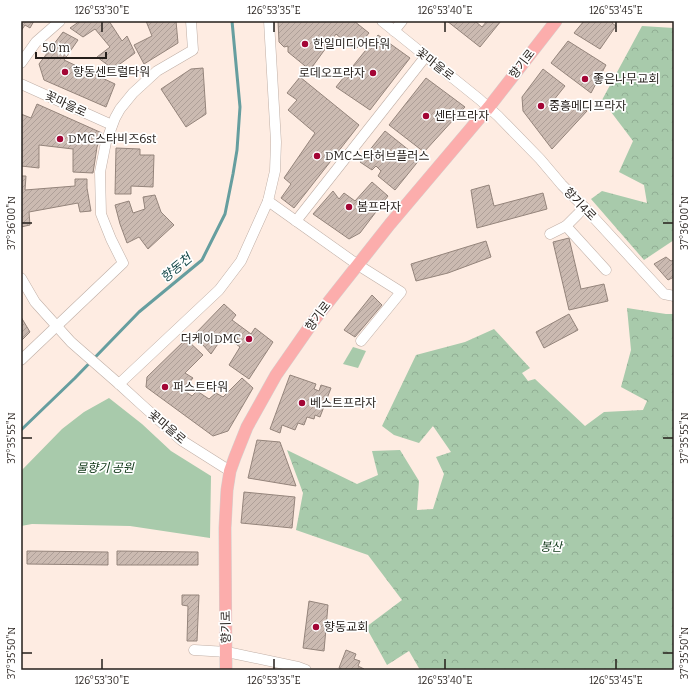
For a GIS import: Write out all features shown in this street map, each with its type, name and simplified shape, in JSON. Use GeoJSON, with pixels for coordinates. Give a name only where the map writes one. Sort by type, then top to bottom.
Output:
{"type":"FeatureCollection","features":[{"type":"Feature","properties":{"kind":"main road","name":"향기로"},"geometry":{"type":"LineString","coordinates":[[226,670],[225,528],[227,490],[230,471],[247,427],[276,375],[315,319],[390,224],[489,107],[556,21]]}},
{"type":"Feature","properties":{"kind":"street"},"geometry":{"type":"LineString","coordinates":[[21,63],[36,42],[60,21]]}},
{"type":"Feature","properties":{"kind":"street"},"geometry":{"type":"LineString","coordinates":[[21,360],[123,263],[101,214],[100,172],[106,142],[120,109],[133,94],[157,71],[193,50],[191,21]]}},
{"type":"Feature","properties":{"kind":"street"},"geometry":{"type":"LineString","coordinates":[[120,384],[219,290],[242,261],[268,202],[275,171],[276,142],[269,21]]}},
{"type":"Feature","properties":{"kind":"street","name":"꽃마을로"},"geometry":{"type":"LineString","coordinates":[[382,21],[489,107]]}},
{"type":"Feature","properties":{"kind":"street"},"geometry":{"type":"LineString","coordinates":[[394,31],[402,21]]}},
{"type":"Feature","properties":{"kind":"street"},"geometry":{"type":"LineString","coordinates":[[296,221],[426,56]]}},
{"type":"Feature","properties":{"kind":"street","name":"꽃마을로"},"geometry":{"type":"LineString","coordinates":[[21,84],[112,125]]}},
{"type":"Feature","properties":{"kind":"street","name":"향기4로"},"geometry":{"type":"LineString","coordinates":[[489,107],[540,159],[562,185],[664,294],[674,296]]}},
{"type":"Feature","properties":{"kind":"street"},"geometry":{"type":"LineString","coordinates":[[268,202],[358,265],[401,292],[361,341]]}},
{"type":"Feature","properties":{"kind":"street"},"geometry":{"type":"LineString","coordinates":[[550,234],[566,226],[584,207]]}},
{"type":"Feature","properties":{"kind":"street"},"geometry":{"type":"LineString","coordinates":[[566,226],[606,270]]}},
{"type":"Feature","properties":{"kind":"street"},"geometry":{"type":"LineString","coordinates":[[21,278],[35,302],[58,326]]}},
{"type":"Feature","properties":{"kind":"street","name":"꽃마을로"},"geometry":{"type":"LineString","coordinates":[[58,326],[71,342],[110,375],[142,406],[181,440],[230,471]]}},
{"type":"Feature","properties":{"kind":"street"},"geometry":{"type":"LineString","coordinates":[[194,650],[227,652],[306,670]]}},
{"type":"Feature","properties":{"kind":"green space"},"geometry":{"type":"Polygon","coordinates":[[[642,26],[674,28],[674,240],[644,260],[591,199],[602,191],[647,203],[644,185],[619,172],[633,141],[602,100],[642,26]]]}},
{"type":"Feature","properties":{"kind":"green space","name":"봉산"},"geometry":{"type":"Polygon","coordinates":[[[627,308],[674,314],[674,670],[420,670],[409,651],[387,665],[366,627],[402,600],[368,555],[296,530],[303,493],[287,450],[357,484],[378,475],[372,451],[400,450],[419,481],[417,510],[433,509],[444,474],[436,457],[451,452],[433,426],[419,443],[394,435],[382,426],[416,355],[465,342],[494,329],[530,368],[522,373],[528,381],[535,379],[585,426],[604,412],[643,410],[647,401],[621,387],[631,350],[627,308]]]}},
{"type":"Feature","properties":{"kind":"green space"},"geometry":{"type":"Polygon","coordinates":[[[353,347],[366,351],[358,368],[343,364],[353,347]]]}},
{"type":"Feature","properties":{"kind":"green space","name":"물향기 공원"},"geometry":{"type":"Polygon","coordinates":[[[109,398],[142,424],[171,451],[211,476],[210,538],[130,526],[32,524],[21,526],[21,471],[62,429],[84,412],[109,398]]]}},
{"type":"Feature","properties":{"kind":"building"},"geometry":{"type":"Polygon","coordinates":[[[21,21],[34,21],[30,28],[25,25],[21,31],[21,21]]]}},
{"type":"Feature","properties":{"kind":"building"},"geometry":{"type":"Polygon","coordinates":[[[80,21],[109,21],[122,41],[127,36],[135,53],[113,69],[97,57],[110,47],[95,29],[83,37],[70,28],[80,21]]]}},
{"type":"Feature","properties":{"kind":"building"},"geometry":{"type":"Polygon","coordinates":[[[146,21],[176,21],[178,43],[144,64],[134,45],[152,36],[146,21]]]}},
{"type":"Feature","properties":{"kind":"building","name":"한일미디어타워"},"geometry":{"type":"Polygon","coordinates":[[[278,21],[354,21],[369,33],[355,50],[336,34],[310,70],[288,52],[288,46],[284,47],[279,42],[278,21]]]}},
{"type":"Feature","properties":{"kind":"building"},"geometry":{"type":"Polygon","coordinates":[[[447,21],[475,21],[482,27],[487,21],[501,21],[480,47],[447,21]]]}},
{"type":"Feature","properties":{"kind":"building"},"geometry":{"type":"Polygon","coordinates":[[[584,21],[613,21],[612,23],[616,26],[600,49],[574,33],[584,21]]]}},
{"type":"Feature","properties":{"kind":"building","name":"향동센트럴타워"},"geometry":{"type":"Polygon","coordinates":[[[63,32],[78,40],[64,60],[115,84],[106,107],[44,80],[39,64],[63,32]]]}},
{"type":"Feature","properties":{"kind":"building","name":"로데오프라자"},"geometry":{"type":"Polygon","coordinates":[[[378,35],[410,58],[370,110],[336,87],[378,35]]]}},
{"type":"Feature","properties":{"kind":"building","name":"좋은나무교회"},"geometry":{"type":"Polygon","coordinates":[[[568,41],[606,65],[591,93],[551,63],[568,41]]]}},
{"type":"Feature","properties":{"kind":"building"},"geometry":{"type":"Polygon","coordinates":[[[203,68],[206,114],[186,127],[161,89],[191,69],[203,68]]]}},
{"type":"Feature","properties":{"kind":"building","name":"중흥메디프라자"},"geometry":{"type":"Polygon","coordinates":[[[543,69],[565,86],[553,101],[565,110],[573,102],[587,111],[552,149],[523,111],[522,97],[543,69]]]}},
{"type":"Feature","properties":{"kind":"building","name":"DMC스타허브플러스"},"geometry":{"type":"Polygon","coordinates":[[[300,77],[359,125],[294,208],[281,198],[291,184],[284,178],[315,133],[288,110],[297,100],[287,93],[300,77]]]}},
{"type":"Feature","properties":{"kind":"building","name":"센타프라자"},"geometry":{"type":"Polygon","coordinates":[[[426,78],[465,107],[424,152],[389,125],[426,78]]]}},
{"type":"Feature","properties":{"kind":"building","name":"DMC스타비즈6st"},"geometry":{"type":"Polygon","coordinates":[[[37,104],[102,133],[97,147],[93,173],[73,172],[73,149],[39,145],[39,168],[21,166],[21,114],[31,118],[37,104]]]}},
{"type":"Feature","properties":{"kind":"building"},"geometry":{"type":"Polygon","coordinates":[[[385,131],[420,159],[395,190],[378,176],[381,171],[376,166],[372,170],[360,162],[385,131]]]}},
{"type":"Feature","properties":{"kind":"building"},"geometry":{"type":"Polygon","coordinates":[[[116,148],[140,149],[140,155],[154,155],[153,187],[131,186],[131,194],[115,194],[116,148]]]}},
{"type":"Feature","properties":{"kind":"building"},"geometry":{"type":"Polygon","coordinates":[[[21,176],[26,176],[25,190],[75,186],[75,179],[87,179],[91,211],[80,212],[78,203],[29,212],[30,225],[21,227],[21,176]]]}},
{"type":"Feature","properties":{"kind":"building","name":"봄프라자"},"geometry":{"type":"Polygon","coordinates":[[[372,182],[388,196],[360,233],[349,239],[313,214],[333,191],[339,199],[344,193],[355,201],[372,182]]]}},
{"type":"Feature","properties":{"kind":"building"},"geometry":{"type":"Polygon","coordinates":[[[489,185],[494,206],[543,193],[547,209],[477,228],[471,190],[489,185]]]}},
{"type":"Feature","properties":{"kind":"building"},"geometry":{"type":"Polygon","coordinates":[[[155,195],[161,212],[174,225],[148,249],[139,237],[127,243],[115,205],[129,201],[133,213],[145,209],[143,197],[155,195]]]}},
{"type":"Feature","properties":{"kind":"building"},"geometry":{"type":"Polygon","coordinates":[[[569,238],[581,289],[604,284],[608,301],[569,310],[553,242],[569,238]]]}},
{"type":"Feature","properties":{"kind":"building"},"geometry":{"type":"Polygon","coordinates":[[[486,241],[491,257],[448,273],[416,281],[411,264],[486,241]]]}},
{"type":"Feature","properties":{"kind":"building"},"geometry":{"type":"Polygon","coordinates":[[[666,257],[671,261],[674,260],[674,277],[668,280],[654,264],[666,257]]]}},
{"type":"Feature","properties":{"kind":"building"},"geometry":{"type":"Polygon","coordinates":[[[372,295],[382,305],[355,337],[344,330],[372,295]]]}},
{"type":"Feature","properties":{"kind":"building","name":"더케이DMC"},"geometry":{"type":"Polygon","coordinates":[[[224,304],[236,315],[232,320],[251,334],[255,328],[273,342],[249,379],[229,365],[240,347],[224,335],[211,354],[194,335],[224,304]]]}},
{"type":"Feature","properties":{"kind":"building"},"geometry":{"type":"Polygon","coordinates":[[[569,314],[578,330],[544,348],[536,332],[569,314]]]}},
{"type":"Feature","properties":{"kind":"building"},"geometry":{"type":"Polygon","coordinates":[[[21,317],[30,332],[21,341],[21,317]]]}},
{"type":"Feature","properties":{"kind":"building","name":"퍼스트타워"},"geometry":{"type":"Polygon","coordinates":[[[186,339],[203,355],[185,373],[193,378],[183,390],[192,396],[197,391],[209,399],[216,393],[223,397],[242,378],[253,388],[228,431],[213,436],[146,387],[147,377],[186,339]]]}},
{"type":"Feature","properties":{"kind":"building","name":"베스트프라자"},"geometry":{"type":"Polygon","coordinates":[[[290,375],[316,384],[314,389],[319,391],[321,385],[331,388],[320,417],[315,415],[314,419],[307,417],[304,425],[298,423],[295,430],[282,425],[280,433],[270,429],[290,375]]]}},
{"type":"Feature","properties":{"kind":"building"},"geometry":{"type":"Polygon","coordinates":[[[257,440],[280,442],[296,486],[248,478],[257,440]]]}},
{"type":"Feature","properties":{"kind":"building"},"geometry":{"type":"Polygon","coordinates":[[[244,492],[295,497],[292,528],[241,523],[244,492]]]}},
{"type":"Feature","properties":{"kind":"building"},"geometry":{"type":"Polygon","coordinates":[[[27,551],[108,552],[108,565],[27,564],[27,551]]]}},
{"type":"Feature","properties":{"kind":"building"},"geometry":{"type":"Polygon","coordinates":[[[117,551],[198,552],[198,565],[117,565],[117,551]]]}},
{"type":"Feature","properties":{"kind":"building"},"geometry":{"type":"Polygon","coordinates":[[[182,595],[199,595],[197,641],[187,641],[188,606],[182,605],[182,595]]]}},
{"type":"Feature","properties":{"kind":"building","name":"향동교회"},"geometry":{"type":"Polygon","coordinates":[[[309,601],[328,605],[324,651],[303,648],[309,601]]]}},
{"type":"Feature","properties":{"kind":"building"},"geometry":{"type":"Polygon","coordinates":[[[346,650],[356,654],[354,659],[360,661],[358,666],[364,670],[343,670],[339,668],[346,650]]]}},
{"type":"Feature","properties":{"kind":"waterway","name":"향동천"},"geometry":{"type":"LineString","coordinates":[[21,430],[75,378],[139,312],[202,260],[225,214],[237,150],[240,107],[232,21]]}},
{"type":"Feature","properties":{"kind":"place","name":"한일미디어타워"},"geometry":{"type":"Point","coordinates":[305,44]}},
{"type":"Feature","properties":{"kind":"place","name":"향동센트럴타워"},"geometry":{"type":"Point","coordinates":[65,72]}},
{"type":"Feature","properties":{"kind":"place","name":"로데오프라자"},"geometry":{"type":"Point","coordinates":[373,73]}},
{"type":"Feature","properties":{"kind":"place","name":"좋은나무교회"},"geometry":{"type":"Point","coordinates":[585,79]}},
{"type":"Feature","properties":{"kind":"place","name":"중흥메디프라자"},"geometry":{"type":"Point","coordinates":[541,106]}},
{"type":"Feature","properties":{"kind":"place","name":"센타프라자"},"geometry":{"type":"Point","coordinates":[426,116]}},
{"type":"Feature","properties":{"kind":"place","name":"DMC스타비즈6st"},"geometry":{"type":"Point","coordinates":[60,139]}},
{"type":"Feature","properties":{"kind":"place","name":"DMC스타허브플러스"},"geometry":{"type":"Point","coordinates":[317,156]}},
{"type":"Feature","properties":{"kind":"place","name":"봄프라자"},"geometry":{"type":"Point","coordinates":[349,207]}},
{"type":"Feature","properties":{"kind":"place","name":"더케이DMC"},"geometry":{"type":"Point","coordinates":[249,339]}},
{"type":"Feature","properties":{"kind":"place","name":"퍼스트타워"},"geometry":{"type":"Point","coordinates":[165,387]}},
{"type":"Feature","properties":{"kind":"place","name":"베스트프라자"},"geometry":{"type":"Point","coordinates":[302,403]}},
{"type":"Feature","properties":{"kind":"place","name":"향동교회"},"geometry":{"type":"Point","coordinates":[316,627]}}]}
